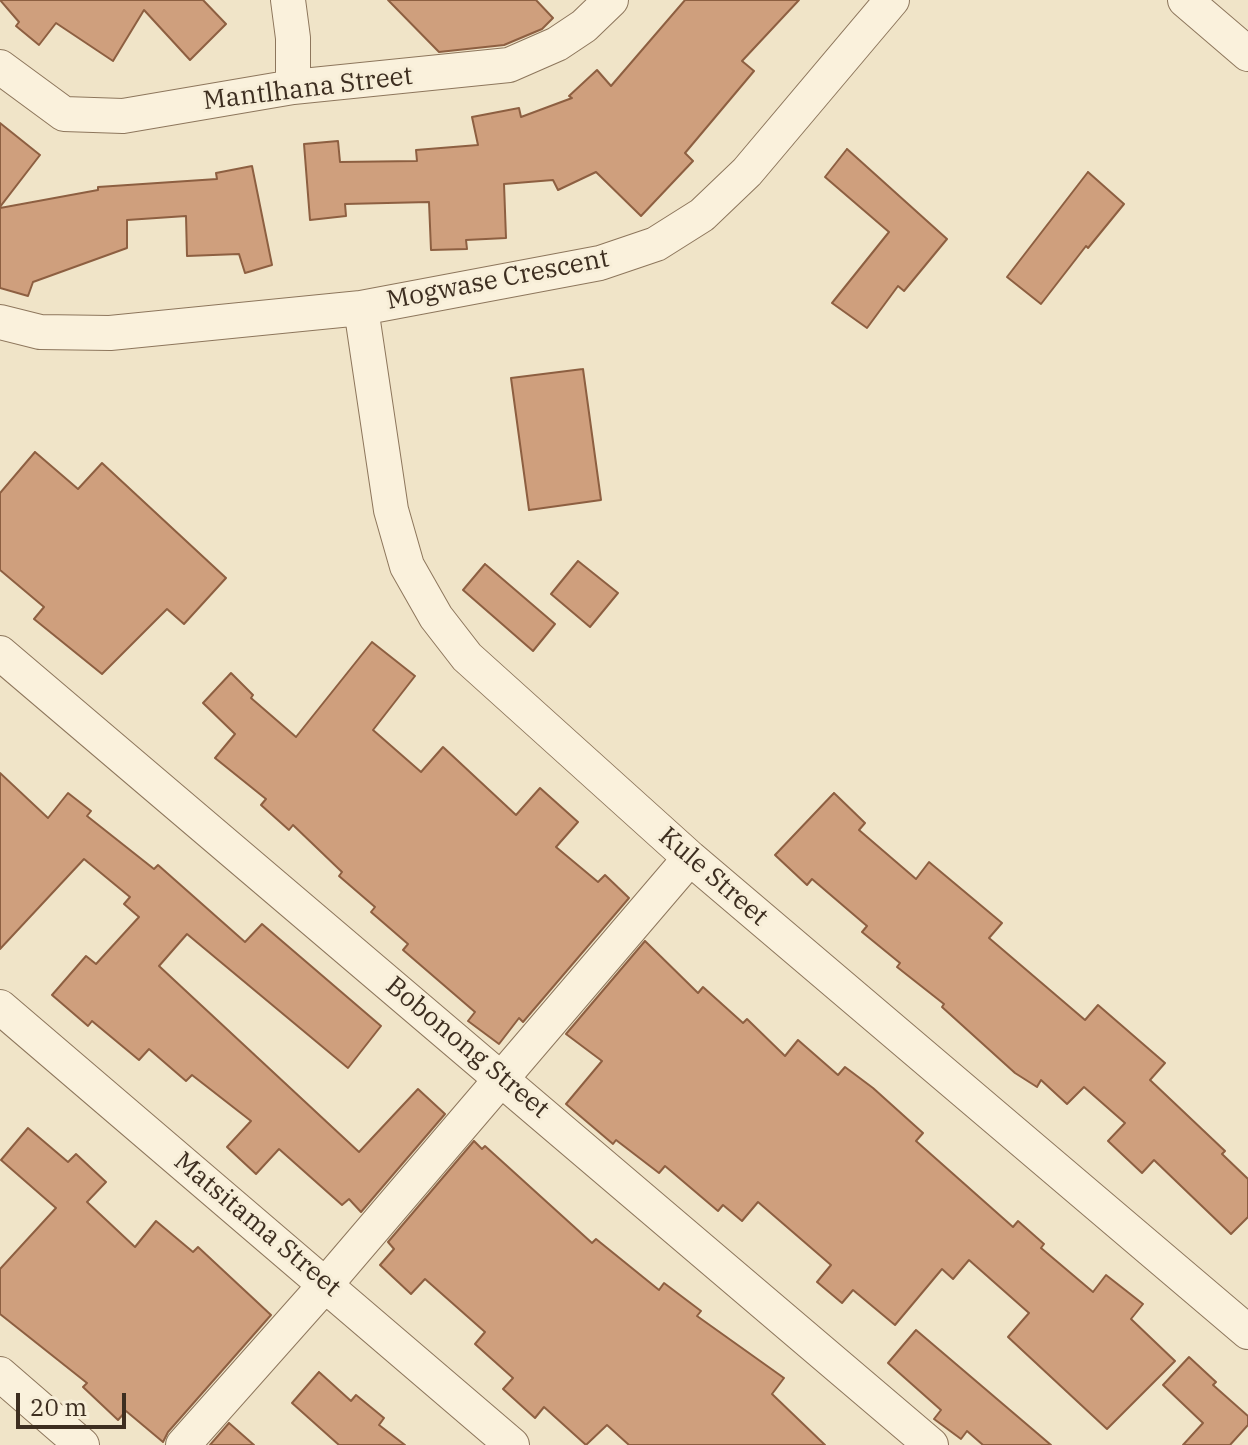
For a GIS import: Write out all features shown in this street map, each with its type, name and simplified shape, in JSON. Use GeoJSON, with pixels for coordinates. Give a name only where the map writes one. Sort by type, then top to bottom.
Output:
{"type":"FeatureCollection","features":[{"type":"Feature","properties":{"kind":"street"},"geometry":{"type":"LineString","coordinates":[[288,0],[293,38],[293,87]]}},
{"type":"Feature","properties":{"kind":"street","name":"Mantlhana Street"},"geometry":{"type":"LineString","coordinates":[[0,67],[64,114],[123,116],[293,87],[509,65],[557,44],[584,26],[611,0]]}},
{"type":"Feature","properties":{"kind":"street","name":"Mogwase Crescent"},"geometry":{"type":"LineString","coordinates":[[0,322],[40,332],[110,333],[361,308],[600,263],[656,244],[702,215],[747,172],[892,0]]}},
{"type":"Feature","properties":{"kind":"street"},"geometry":{"type":"LineString","coordinates":[[1190,2],[1248,54]]}},
{"type":"Feature","properties":{"kind":"street","name":"Kule Street"},"geometry":{"type":"LineString","coordinates":[[361,308],[391,510],[407,566],[436,617],[467,657],[690,858],[1248,1332]]}},
{"type":"Feature","properties":{"kind":"street","name":"Bobonong Street"},"geometry":{"type":"LineString","coordinates":[[0,653],[931,1445]]}},
{"type":"Feature","properties":{"kind":"street"},"geometry":{"type":"LineString","coordinates":[[183,1445],[326,1284],[690,858]]}},
{"type":"Feature","properties":{"kind":"street","name":"Matsitama Street"},"geometry":{"type":"LineString","coordinates":[[0,1007],[512,1445]]}},
{"type":"Feature","properties":{"kind":"street"},"geometry":{"type":"LineString","coordinates":[[0,1374],[82,1445]]}},
{"type":"Feature","properties":{"kind":"building"},"geometry":{"type":"Polygon","coordinates":[[[0,0],[203,0],[226,24],[190,60],[144,10],[113,61],[56,23],[39,45],[16,26],[19,22],[0,0]]]}},
{"type":"Feature","properties":{"kind":"building"},"geometry":{"type":"Polygon","coordinates":[[[388,0],[536,0],[553,18],[542,29],[504,45],[439,52],[388,0]]]}},
{"type":"Feature","properties":{"kind":"building"},"geometry":{"type":"Polygon","coordinates":[[[685,0],[799,0],[742,61],[754,71],[685,153],[693,161],[641,216],[596,172],[558,190],[553,180],[504,184],[506,238],[466,240],[467,249],[431,250],[429,202],[345,204],[346,216],[310,220],[304,144],[338,141],[340,162],[417,161],[416,150],[478,145],[472,117],[519,108],[521,117],[572,98],[569,96],[597,70],[611,86],[685,0]]]}},
{"type":"Feature","properties":{"kind":"building"},"geometry":{"type":"Polygon","coordinates":[[[0,123],[40,155],[0,207],[0,123]]]}},
{"type":"Feature","properties":{"kind":"building"},"geometry":{"type":"Polygon","coordinates":[[[847,149],[947,239],[904,291],[898,286],[867,328],[832,303],[889,232],[825,177],[847,149]]]}},
{"type":"Feature","properties":{"kind":"building"},"geometry":{"type":"Polygon","coordinates":[[[252,166],[272,265],[245,273],[239,254],[187,256],[186,216],[127,220],[127,248],[33,282],[28,296],[0,288],[0,208],[98,190],[98,187],[217,179],[216,173],[252,166]]]}},
{"type":"Feature","properties":{"kind":"building"},"geometry":{"type":"Polygon","coordinates":[[[1088,172],[1124,204],[1088,248],[1086,246],[1041,304],[1007,277],[1088,172]]]}},
{"type":"Feature","properties":{"kind":"building"},"geometry":{"type":"Polygon","coordinates":[[[583,369],[601,500],[529,510],[511,378],[583,369]]]}},
{"type":"Feature","properties":{"kind":"building"},"geometry":{"type":"Polygon","coordinates":[[[35,452],[78,489],[102,463],[226,578],[184,624],[167,609],[102,674],[34,619],[44,607],[0,570],[0,493],[35,452]]]}},
{"type":"Feature","properties":{"kind":"building"},"geometry":{"type":"Polygon","coordinates":[[[578,561],[618,593],[590,627],[551,594],[578,561]]]}},
{"type":"Feature","properties":{"kind":"building"},"geometry":{"type":"Polygon","coordinates":[[[485,564],[555,624],[533,651],[463,590],[485,564]]]}},
{"type":"Feature","properties":{"kind":"building"},"geometry":{"type":"Polygon","coordinates":[[[372,642],[415,676],[373,730],[421,772],[443,747],[516,815],[540,788],[578,822],[556,847],[598,882],[605,875],[629,898],[523,1022],[519,1018],[499,1044],[468,1021],[475,1012],[403,950],[408,944],[371,912],[375,907],[339,876],[342,872],[293,825],[289,830],[261,805],[266,799],[215,758],[235,734],[203,703],[231,673],[253,695],[251,698],[296,737],[372,642]]]}},
{"type":"Feature","properties":{"kind":"building"},"geometry":{"type":"Polygon","coordinates":[[[0,773],[48,818],[68,793],[91,811],[87,816],[154,869],[158,865],[245,942],[262,924],[381,1026],[348,1068],[187,934],[159,966],[359,1152],[418,1089],[445,1114],[361,1212],[349,1199],[342,1205],[279,1149],[256,1174],[227,1147],[251,1121],[192,1075],[186,1081],[149,1049],[139,1060],[92,1021],[88,1026],[52,995],[86,956],[96,964],[139,917],[124,904],[130,897],[84,859],[0,949],[0,773]]]}},
{"type":"Feature","properties":{"kind":"building"},"geometry":{"type":"Polygon","coordinates":[[[834,793],[865,823],[859,830],[916,879],[929,862],[1002,923],[989,938],[1085,1020],[1098,1005],[1165,1063],[1150,1080],[1225,1151],[1222,1154],[1248,1179],[1248,1217],[1231,1234],[1154,1160],[1142,1173],[1108,1141],[1125,1123],[1084,1087],[1067,1104],[1041,1080],[1037,1087],[1015,1073],[942,1007],[944,1004],[897,967],[900,963],[862,932],[867,926],[812,879],[807,885],[775,855],[834,793]]]}},
{"type":"Feature","properties":{"kind":"building"},"geometry":{"type":"Polygon","coordinates":[[[645,941],[698,993],[703,987],[743,1023],[747,1019],[785,1056],[798,1040],[838,1075],[845,1067],[873,1088],[923,1133],[916,1141],[1013,1227],[1018,1221],[1044,1244],[1041,1248],[1093,1292],[1106,1275],[1143,1304],[1131,1319],[1175,1361],[1107,1429],[1008,1337],[1029,1313],[969,1260],[953,1279],[942,1269],[895,1325],[853,1290],[842,1303],[817,1282],[831,1265],[758,1202],[742,1221],[723,1205],[718,1211],[665,1166],[659,1173],[616,1140],[613,1144],[566,1104],[602,1061],[566,1034],[645,941]]]}},
{"type":"Feature","properties":{"kind":"building"},"geometry":{"type":"Polygon","coordinates":[[[28,1128],[68,1162],[76,1154],[106,1182],[87,1202],[135,1247],[156,1221],[193,1252],[198,1247],[271,1315],[168,1432],[163,1442],[126,1411],[118,1420],[83,1387],[87,1383],[0,1314],[0,1269],[56,1208],[1,1160],[28,1128]]]}},
{"type":"Feature","properties":{"kind":"building"},"geometry":{"type":"Polygon","coordinates":[[[474,1141],[482,1149],[485,1146],[592,1243],[596,1239],[659,1290],[664,1283],[701,1311],[697,1316],[784,1378],[772,1394],[825,1445],[629,1445],[607,1425],[586,1445],[544,1407],[535,1418],[503,1389],[513,1378],[475,1344],[485,1332],[425,1279],[411,1294],[380,1265],[394,1249],[388,1242],[474,1141]]]}},
{"type":"Feature","properties":{"kind":"building"},"geometry":{"type":"Polygon","coordinates":[[[916,1330],[1051,1445],[983,1445],[967,1431],[961,1439],[934,1419],[941,1410],[888,1363],[916,1330]]]}},
{"type":"Feature","properties":{"kind":"building"},"geometry":{"type":"Polygon","coordinates":[[[1189,1357],[1216,1382],[1213,1385],[1248,1416],[1248,1425],[1230,1445],[1183,1445],[1203,1423],[1163,1385],[1189,1357]]]}},
{"type":"Feature","properties":{"kind":"building"},"geometry":{"type":"Polygon","coordinates":[[[319,1372],[351,1401],[356,1395],[384,1418],[379,1425],[405,1445],[339,1445],[292,1403],[319,1372]]]}},
{"type":"Feature","properties":{"kind":"building"},"geometry":{"type":"Polygon","coordinates":[[[229,1423],[254,1445],[210,1445],[229,1423]]]}}]}
